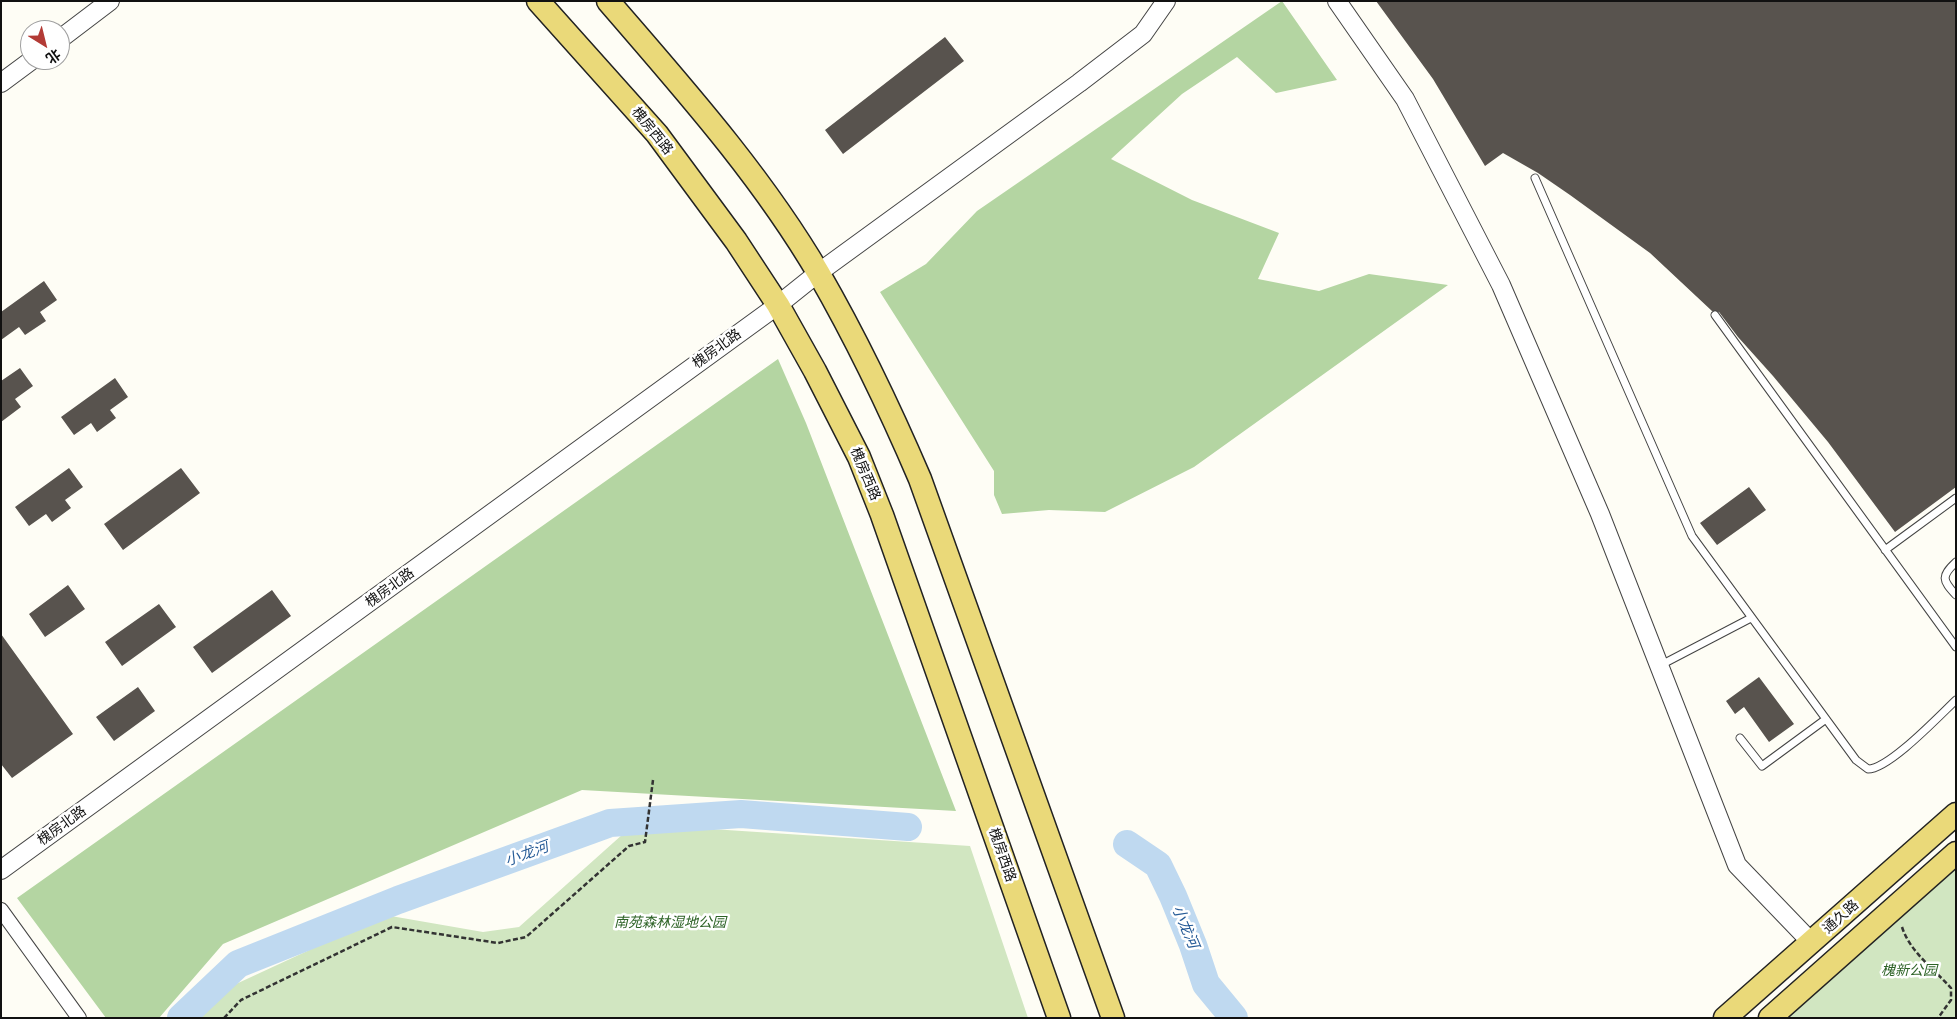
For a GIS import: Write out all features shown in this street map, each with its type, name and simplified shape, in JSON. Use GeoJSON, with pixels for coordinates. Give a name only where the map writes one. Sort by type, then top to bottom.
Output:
{"type":"FeatureCollection","features":[{"type":"Feature","properties":{"kind":"main road","name":"槐房西路"},"geometry":{"type":"LineString","coordinates":[[538,1],[657,134],[736,241],[778,305],[859,457],[882,515],[1059,1018]]}},
{"type":"Feature","properties":{"kind":"main road"},"geometry":{"type":"LineString","coordinates":[[608,1],[690,97],[769,198],[818,273],[888,405],[920,478],[1112,1018]]}},
{"type":"Feature","properties":{"kind":"main road","name":"通久路"},"geometry":{"type":"LineString","coordinates":[[1725,1018],[1956,814]]}},
{"type":"Feature","properties":{"kind":"main road","name":"通久路"},"geometry":{"type":"LineString","coordinates":[[1770,1018],[1956,853]]}},
{"type":"Feature","properties":{"kind":"street"},"geometry":{"type":"LineString","coordinates":[[70,31],[110,1]]}},
{"type":"Feature","properties":{"kind":"street","name":"槐房北路"},"geometry":{"type":"LineString","coordinates":[[3,866],[778,305],[818,273],[1079,83],[1143,34],[1166,1]]}},
{"type":"Feature","properties":{"kind":"street"},"geometry":{"type":"LineString","coordinates":[[1338,1],[1406,99],[1501,285],[1600,514],[1737,866],[1812,942]]}},
{"type":"Feature","properties":{"kind":"street"},"geometry":{"type":"LineString","coordinates":[[1,83],[20,69]]}},
{"type":"Feature","properties":{"kind":"street"},"geometry":{"type":"LineString","coordinates":[[1,910],[79,1018]]}},
{"type":"Feature","properties":{"kind":"lane"},"geometry":{"type":"LineString","coordinates":[[1535,178],[1687,527],[1751,618],[1858,762],[1864,767],[1872,769],[1886,763],[1956,700]]}},
{"type":"Feature","properties":{"kind":"lane"},"geometry":{"type":"LineString","coordinates":[[1715,315],[1956,647]]}},
{"type":"Feature","properties":{"kind":"lane"},"geometry":{"type":"LineString","coordinates":[[1885,550],[1956,498]]}},
{"type":"Feature","properties":{"kind":"lane"},"geometry":{"type":"LineString","coordinates":[[1956,562],[1946,571],[1944,578],[1946,584],[1956,595]]}},
{"type":"Feature","properties":{"kind":"lane"},"geometry":{"type":"LineString","coordinates":[[1659,666],[1751,618]]}},
{"type":"Feature","properties":{"kind":"lane"},"geometry":{"type":"LineString","coordinates":[[1740,738],[1762,766],[1826,719]]}},
{"type":"Feature","properties":{"kind":"path"},"geometry":{"type":"LineString","coordinates":[[224,1018],[241,1000],[392,928],[498,943],[526,937],[629,846],[645,842],[653,780]]}},
{"type":"Feature","properties":{"kind":"path"},"geometry":{"type":"LineString","coordinates":[[1902,926],[1904,934],[1916,952],[1951,988],[1951,1000],[1938,1018]]}},
{"type":"Feature","properties":{"kind":"green space"},"geometry":{"type":"Polygon","coordinates":[[[1282,1],[1337,80],[1276,93],[1237,57],[1182,94],[1111,159],[1192,200],[1279,233],[1258,279],[1319,291],[1369,274],[1448,285],[1194,467],[1105,512],[1049,510],[1002,514],[994,495],[994,471],[880,292],[926,264],[977,211],[1282,1]]]}},
{"type":"Feature","properties":{"kind":"green space"},"geometry":{"type":"Polygon","coordinates":[[[778,359],[806,423],[956,811],[582,790],[223,944],[159,1018],[106,1018],[17,898],[778,359]]]}},
{"type":"Feature","properties":{"kind":"green space","name":"南苑森林湿地公园"},"geometry":{"type":"Polygon","coordinates":[[[666,826],[970,846],[1028,1018],[200,1018],[205,1009],[236,984],[385,915],[483,932],[519,927],[623,834],[666,826]]]}},
{"type":"Feature","properties":{"kind":"green space","name":"槐新公园"},"geometry":{"type":"Polygon","coordinates":[[[1956,864],[1956,1018],[1788,1018],[1956,864]]]}},
{"type":"Feature","properties":{"kind":"building"},"geometry":{"type":"Polygon","coordinates":[[[1376,1],[1956,1],[1956,487],[1895,532],[1828,442],[1738,337],[1719,312],[1712,311],[1650,253],[1538,173],[1503,153],[1485,166],[1433,79],[1376,1]]]}},
{"type":"Feature","properties":{"kind":"building"},"geometry":{"type":"Polygon","coordinates":[[[945,37],[964,61],[843,154],[825,130],[945,37]]]}},
{"type":"Feature","properties":{"kind":"building"},"geometry":{"type":"Polygon","coordinates":[[[44,281],[57,300],[40,312],[46,321],[25,335],[19,327],[1,340],[1,312],[44,281]]]}},
{"type":"Feature","properties":{"kind":"building"},"geometry":{"type":"Polygon","coordinates":[[[20,368],[33,386],[15,399],[21,407],[1,422],[1,381],[20,368]]]}},
{"type":"Feature","properties":{"kind":"building"},"geometry":{"type":"Polygon","coordinates":[[[115,378],[128,397],[110,410],[116,418],[97,432],[91,423],[74,435],[61,417],[115,378]]]}},
{"type":"Feature","properties":{"kind":"building"},"geometry":{"type":"Polygon","coordinates":[[[69,468],[83,487],[65,500],[71,508],[52,522],[46,514],[29,526],[15,507],[69,468]]]}},
{"type":"Feature","properties":{"kind":"building"},"geometry":{"type":"Polygon","coordinates":[[[181,468],[200,493],[123,550],[104,524],[181,468]]]}},
{"type":"Feature","properties":{"kind":"building"},"geometry":{"type":"Polygon","coordinates":[[[1749,487],[1766,510],[1717,545],[1700,523],[1749,487]]]}},
{"type":"Feature","properties":{"kind":"building"},"geometry":{"type":"Polygon","coordinates":[[[68,585],[85,609],[45,637],[29,614],[68,585]]]}},
{"type":"Feature","properties":{"kind":"building"},"geometry":{"type":"Polygon","coordinates":[[[272,590],[291,616],[212,673],[193,647],[272,590]]]}},
{"type":"Feature","properties":{"kind":"building"},"geometry":{"type":"Polygon","coordinates":[[[159,604],[176,627],[122,666],[105,642],[159,604]]]}},
{"type":"Feature","properties":{"kind":"building"},"geometry":{"type":"Polygon","coordinates":[[[1,634],[73,734],[12,778],[1,764],[1,634]]]}},
{"type":"Feature","properties":{"kind":"building"},"geometry":{"type":"Polygon","coordinates":[[[1759,677],[1794,724],[1769,742],[1744,707],[1735,714],[1726,701],[1759,677]]]}},
{"type":"Feature","properties":{"kind":"building"},"geometry":{"type":"Polygon","coordinates":[[[138,687],[155,711],[114,741],[96,717],[138,687]]]}},
{"type":"Feature","properties":{"kind":"waterway","name":"小龙河"},"geometry":{"type":"LineString","coordinates":[[181,1018],[238,964],[398,900],[610,823],[741,814],[908,827]]}},
{"type":"Feature","properties":{"kind":"waterway","name":"小龙河"},"geometry":{"type":"LineString","coordinates":[[1127,844],[1158,865],[1193,945],[1206,984],[1234,1018]]}}]}
